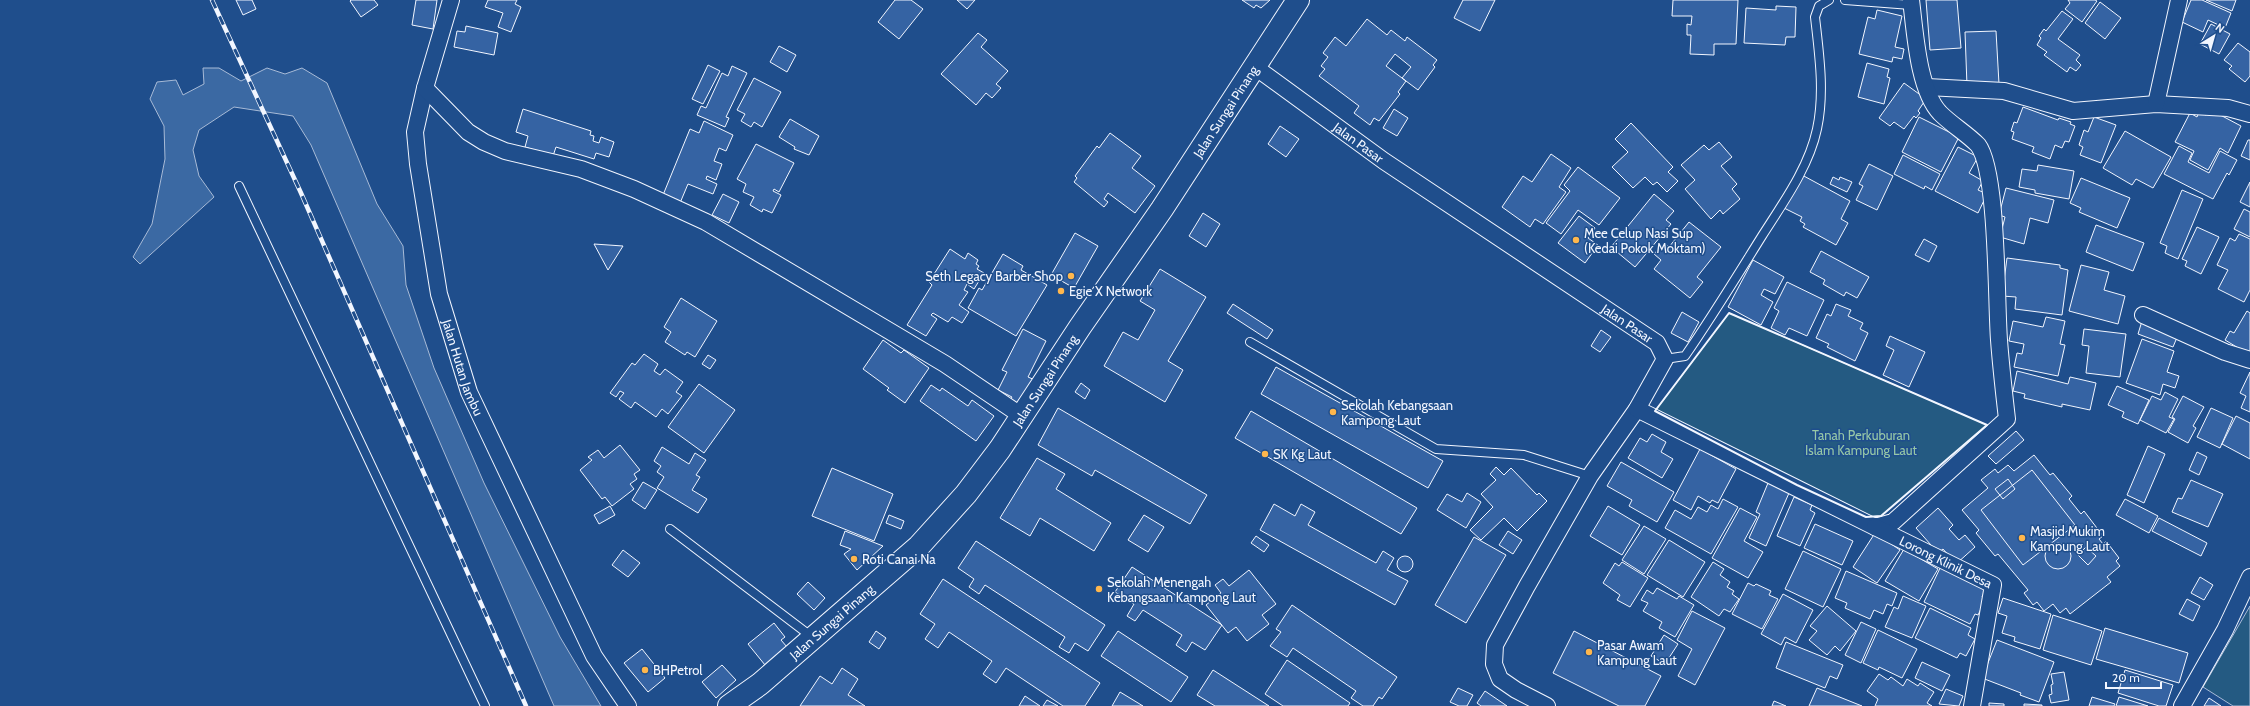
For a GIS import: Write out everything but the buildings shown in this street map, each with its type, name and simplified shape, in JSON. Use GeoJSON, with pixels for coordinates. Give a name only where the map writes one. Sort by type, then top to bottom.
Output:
{"type":"FeatureCollection","features":[{"type":"Feature","properties":{"kind":"street","name":"Jalan Hutan Jambu"},"geometry":{"type":"LineString","coordinates":[[451,0],[425,88],[415,132],[418,164],[440,294],[469,392],[594,656],[628,706]]}},
{"type":"Feature","properties":{"kind":"street","name":"Jalan Sungai Pinang"},"geometry":{"type":"LineString","coordinates":[[729,706],[760,684],[919,546],[966,494],[1000,449],[1162,209],[1298,0]]}},
{"type":"Feature","properties":{"kind":"street"},"geometry":{"type":"LineString","coordinates":[[2156,104],[2179,0]]}},
{"type":"Feature","properties":{"kind":"street"},"geometry":{"type":"LineString","coordinates":[[1637,409],[1875,527],[1893,522],[2007,419],[1999,340],[1992,192],[1987,164],[1983,151],[1978,145],[1939,112],[1927,87],[1917,56],[1911,2]]}},
{"type":"Feature","properties":{"kind":"street","name":"Jalan Pasar"},"geometry":{"type":"LineString","coordinates":[[1255,67],[1384,161],[1657,343],[1665,359]]}},
{"type":"Feature","properties":{"kind":"street"},"geometry":{"type":"LineString","coordinates":[[1927,87],[2004,91],[2073,111],[2156,104],[2228,108],[2250,114]]}},
{"type":"Feature","properties":{"kind":"street"},"geometry":{"type":"LineString","coordinates":[[425,88],[468,132],[484,142],[505,151],[581,169],[634,189],[706,222],[945,364],[1022,416]]}},
{"type":"Feature","properties":{"kind":"street"},"geometry":{"type":"LineString","coordinates":[[2143,315],[2225,352],[2250,360]]}},
{"type":"Feature","properties":{"kind":"street"},"geometry":{"type":"LineString","coordinates":[[1547,706],[1516,690],[1500,679],[1494,664],[1495,645],[1526,586],[1590,476],[1637,409],[1665,359]]}},
{"type":"Feature","properties":{"kind":"street","name":"Lorong Klinik Desa"},"geometry":{"type":"LineString","coordinates":[[1875,527],[1993,585],[1972,706]]}},
{"type":"Feature","properties":{"kind":"street"},"geometry":{"type":"LineString","coordinates":[[2182,706],[2225,630],[2250,577]]}},
{"type":"Feature","properties":{"kind":"lane"},"geometry":{"type":"LineString","coordinates":[[1665,359],[1685,356],[1779,209],[1810,152],[1817,129],[1821,106],[1821,83],[1815,17],[1819,6],[1829,0]]}},
{"type":"Feature","properties":{"kind":"lane"},"geometry":{"type":"LineString","coordinates":[[1845,0],[1911,2]]}},
{"type":"Feature","properties":{"kind":"lane"},"geometry":{"type":"LineString","coordinates":[[239,186],[485,706]]}},
{"type":"Feature","properties":{"kind":"lane"},"geometry":{"type":"LineString","coordinates":[[1250,342],[1436,449],[1524,455],[1590,476]]}},
{"type":"Feature","properties":{"kind":"lane"},"geometry":{"type":"LineString","coordinates":[[670,529],[814,638]]}},
{"type":"Feature","properties":{"kind":"green space","name":"Tanah Perkuburan Islam Kampung Laut"},"geometry":{"type":"Polygon","coordinates":[[[1729,313],[1987,425],[1881,516],[1866,517],[1655,411],[1729,313]]]}},
{"type":"Feature","properties":{"kind":"green space"},"geometry":{"type":"Polygon","coordinates":[[[2250,606],[2250,706],[2233,706],[2203,687],[2250,606]]]}},
{"type":"Feature","properties":{"kind":"shaded area"},"geometry":{"type":"Polygon","coordinates":[[[203,68],[219,68],[241,81],[267,68],[285,74],[302,68],[327,83],[377,204],[403,246],[406,285],[434,368],[484,483],[560,637],[601,706],[554,706],[311,145],[293,116],[234,107],[199,130],[193,150],[199,176],[214,197],[140,264],[133,257],[152,224],[165,159],[164,126],[150,99],[157,82],[176,80],[183,95],[204,84],[203,68]]]}},
{"type":"Feature","properties":{"kind":"railway"},"geometry":{"type":"LineString","coordinates":[[212,0],[301,193],[526,706]]}},
{"type":"Feature","properties":{"kind":"wall"},"geometry":{"type":"LineString","coordinates":[[1729,313],[1987,425],[1881,516],[1866,517],[1797,485],[1655,411],[1729,313]]}},
{"type":"Feature","properties":{"kind":"place","name":"Mee Celup Nasi Sup (Kedai Pokok Moktam)"},"geometry":{"type":"Point","coordinates":[1576,240]}},
{"type":"Feature","properties":{"kind":"place","name":"Seth Legacy Barber Shop"},"geometry":{"type":"Point","coordinates":[1071,276]}},
{"type":"Feature","properties":{"kind":"place","name":"Egie X Network"},"geometry":{"type":"Point","coordinates":[1061,291]}},
{"type":"Feature","properties":{"kind":"place","name":"Sekolah Kebangsaan Kampong Laut"},"geometry":{"type":"Point","coordinates":[1333,412]}},
{"type":"Feature","properties":{"kind":"place","name":"SK Kg Laut"},"geometry":{"type":"Point","coordinates":[1265,454]}},
{"type":"Feature","properties":{"kind":"place","name":"Masjid Mukim Kampung Laut"},"geometry":{"type":"Point","coordinates":[2022,538]}},
{"type":"Feature","properties":{"kind":"place","name":"Roti Canai Na"},"geometry":{"type":"Point","coordinates":[854,559]}},
{"type":"Feature","properties":{"kind":"place","name":"Sekolah Menengah Kebangsaan Kampong Laut"},"geometry":{"type":"Point","coordinates":[1099,589]}},
{"type":"Feature","properties":{"kind":"place","name":"Pasar Awam Kampung Laut"},"geometry":{"type":"Point","coordinates":[1589,652]}},
{"type":"Feature","properties":{"kind":"place","name":"BHPetrol"},"geometry":{"type":"Point","coordinates":[645,670]}}]}
